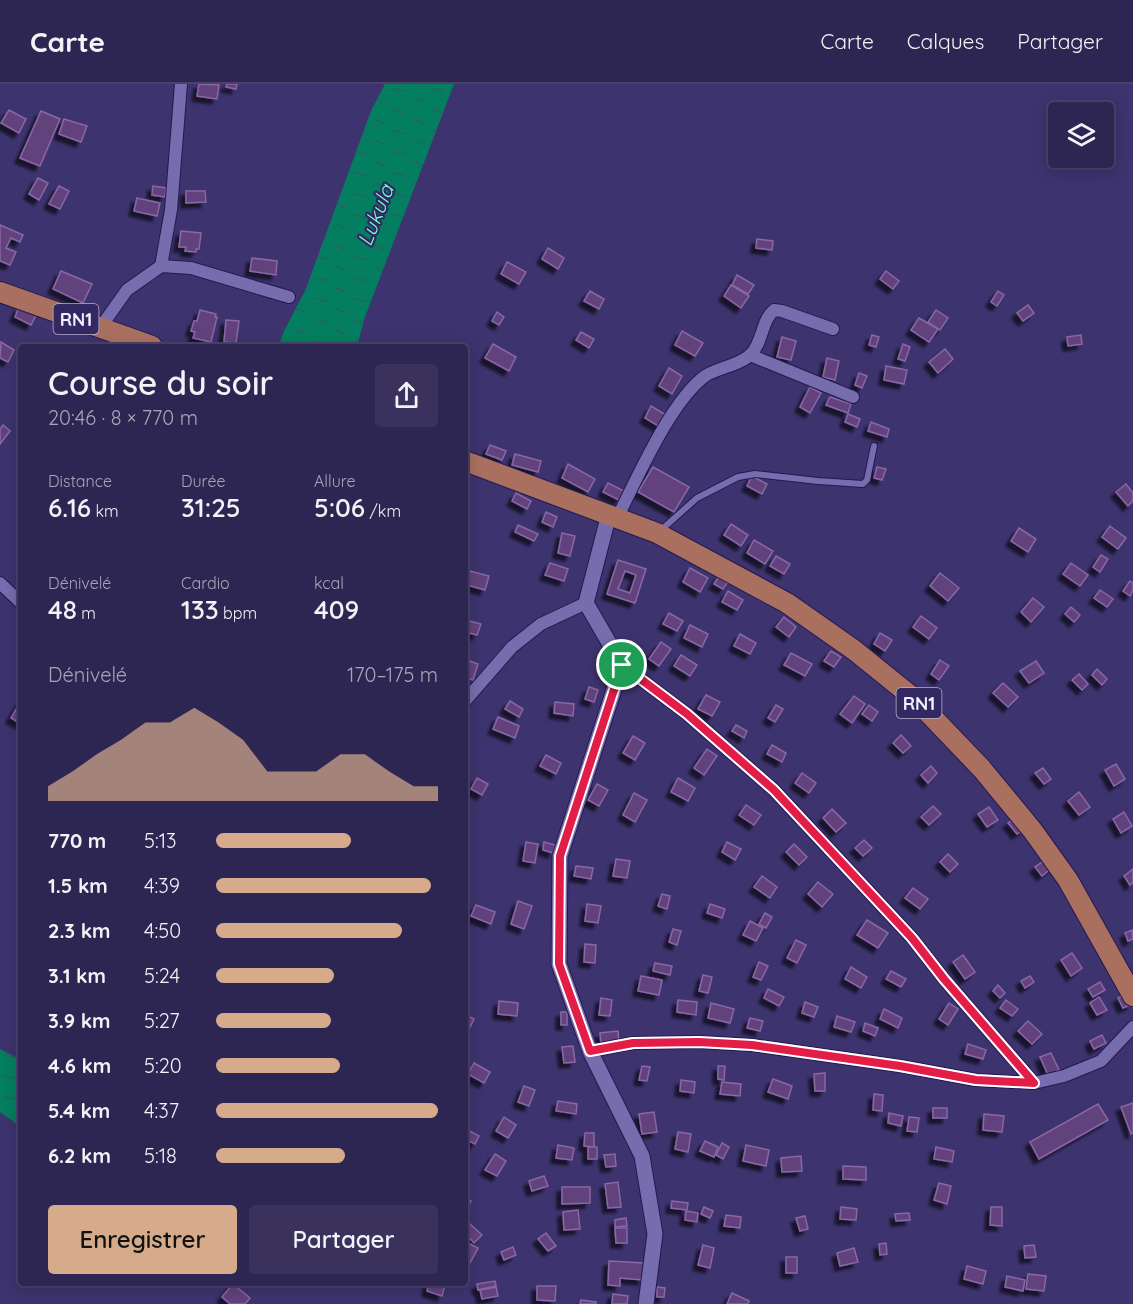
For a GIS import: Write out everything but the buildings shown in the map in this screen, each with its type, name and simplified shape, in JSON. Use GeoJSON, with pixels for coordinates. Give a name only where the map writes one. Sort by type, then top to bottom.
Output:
{"type":"FeatureCollection","features":[{"type":"Feature","properties":{"kind":"highway","name":"RN1"},"geometry":{"type":"LineString","coordinates":[[0,292],[146,344]]}},
{"type":"Feature","properties":{"kind":"highway","name":"RN1"},"geometry":{"type":"LineString","coordinates":[[468,462],[657,533],[787,603],[854,650],[916,700],[982,769],[1033,831],[1068,880],[1133,996]]}},
{"type":"Feature","properties":{"kind":"street"},"geometry":{"type":"LineString","coordinates":[[161,266],[171,210],[181,84]]}},
{"type":"Feature","properties":{"kind":"street"},"geometry":{"type":"LineString","coordinates":[[100,328],[127,290],[161,266],[191,268],[289,297]]}},
{"type":"Feature","properties":{"kind":"street"},"geometry":{"type":"LineString","coordinates":[[833,329],[782,310],[774,310],[767,316],[762,336],[750,356],[705,376],[682,400],[613,516],[586,603],[622,665],[687,714],[774,790],[912,938],[944,979],[1034,1083]]}},
{"type":"Feature","properties":{"kind":"street"},"geometry":{"type":"LineString","coordinates":[[750,356],[853,397]]}},
{"type":"Feature","properties":{"kind":"street"},"geometry":{"type":"LineString","coordinates":[[0,583],[18,600]]}},
{"type":"Feature","properties":{"kind":"street"},"geometry":{"type":"LineString","coordinates":[[468,698],[512,647],[541,624],[586,603]]}},
{"type":"Feature","properties":{"kind":"street"},"geometry":{"type":"LineString","coordinates":[[622,665],[560,856],[559,964],[590,1051],[642,1156],[655,1234],[646,1304]]}},
{"type":"Feature","properties":{"kind":"street"},"geometry":{"type":"LineString","coordinates":[[590,1051],[633,1043],[699,1042],[752,1045],[900,1066],[976,1080],[1034,1083],[1064,1076],[1101,1061],[1133,1027]]}},
{"type":"Feature","properties":{"kind":"lane"},"geometry":{"type":"LineString","coordinates":[[657,533],[698,498],[738,477],[755,474],[830,483],[863,484],[867,480],[874,446]]}},
{"type":"Feature","properties":{"kind":"water","name":"Lukula"},"geometry":{"type":"Polygon","coordinates":[[[385,84],[454,84],[365,317],[358,344],[280,344],[305,291],[371,111],[385,84]]]}},
{"type":"Feature","properties":{"kind":"water"},"geometry":{"type":"Polygon","coordinates":[[[0,1049],[18,1058],[18,1125],[0,1112],[0,1049]]]}},
{"type":"Feature","properties":{"kind":"route"},"geometry":{"type":"LineString","coordinates":[[622,665],[687,714],[774,790],[912,938],[944,979],[1034,1083],[976,1080],[900,1066],[752,1045],[699,1042],[633,1043],[590,1051],[559,964],[560,856],[622,665]]}}]}
